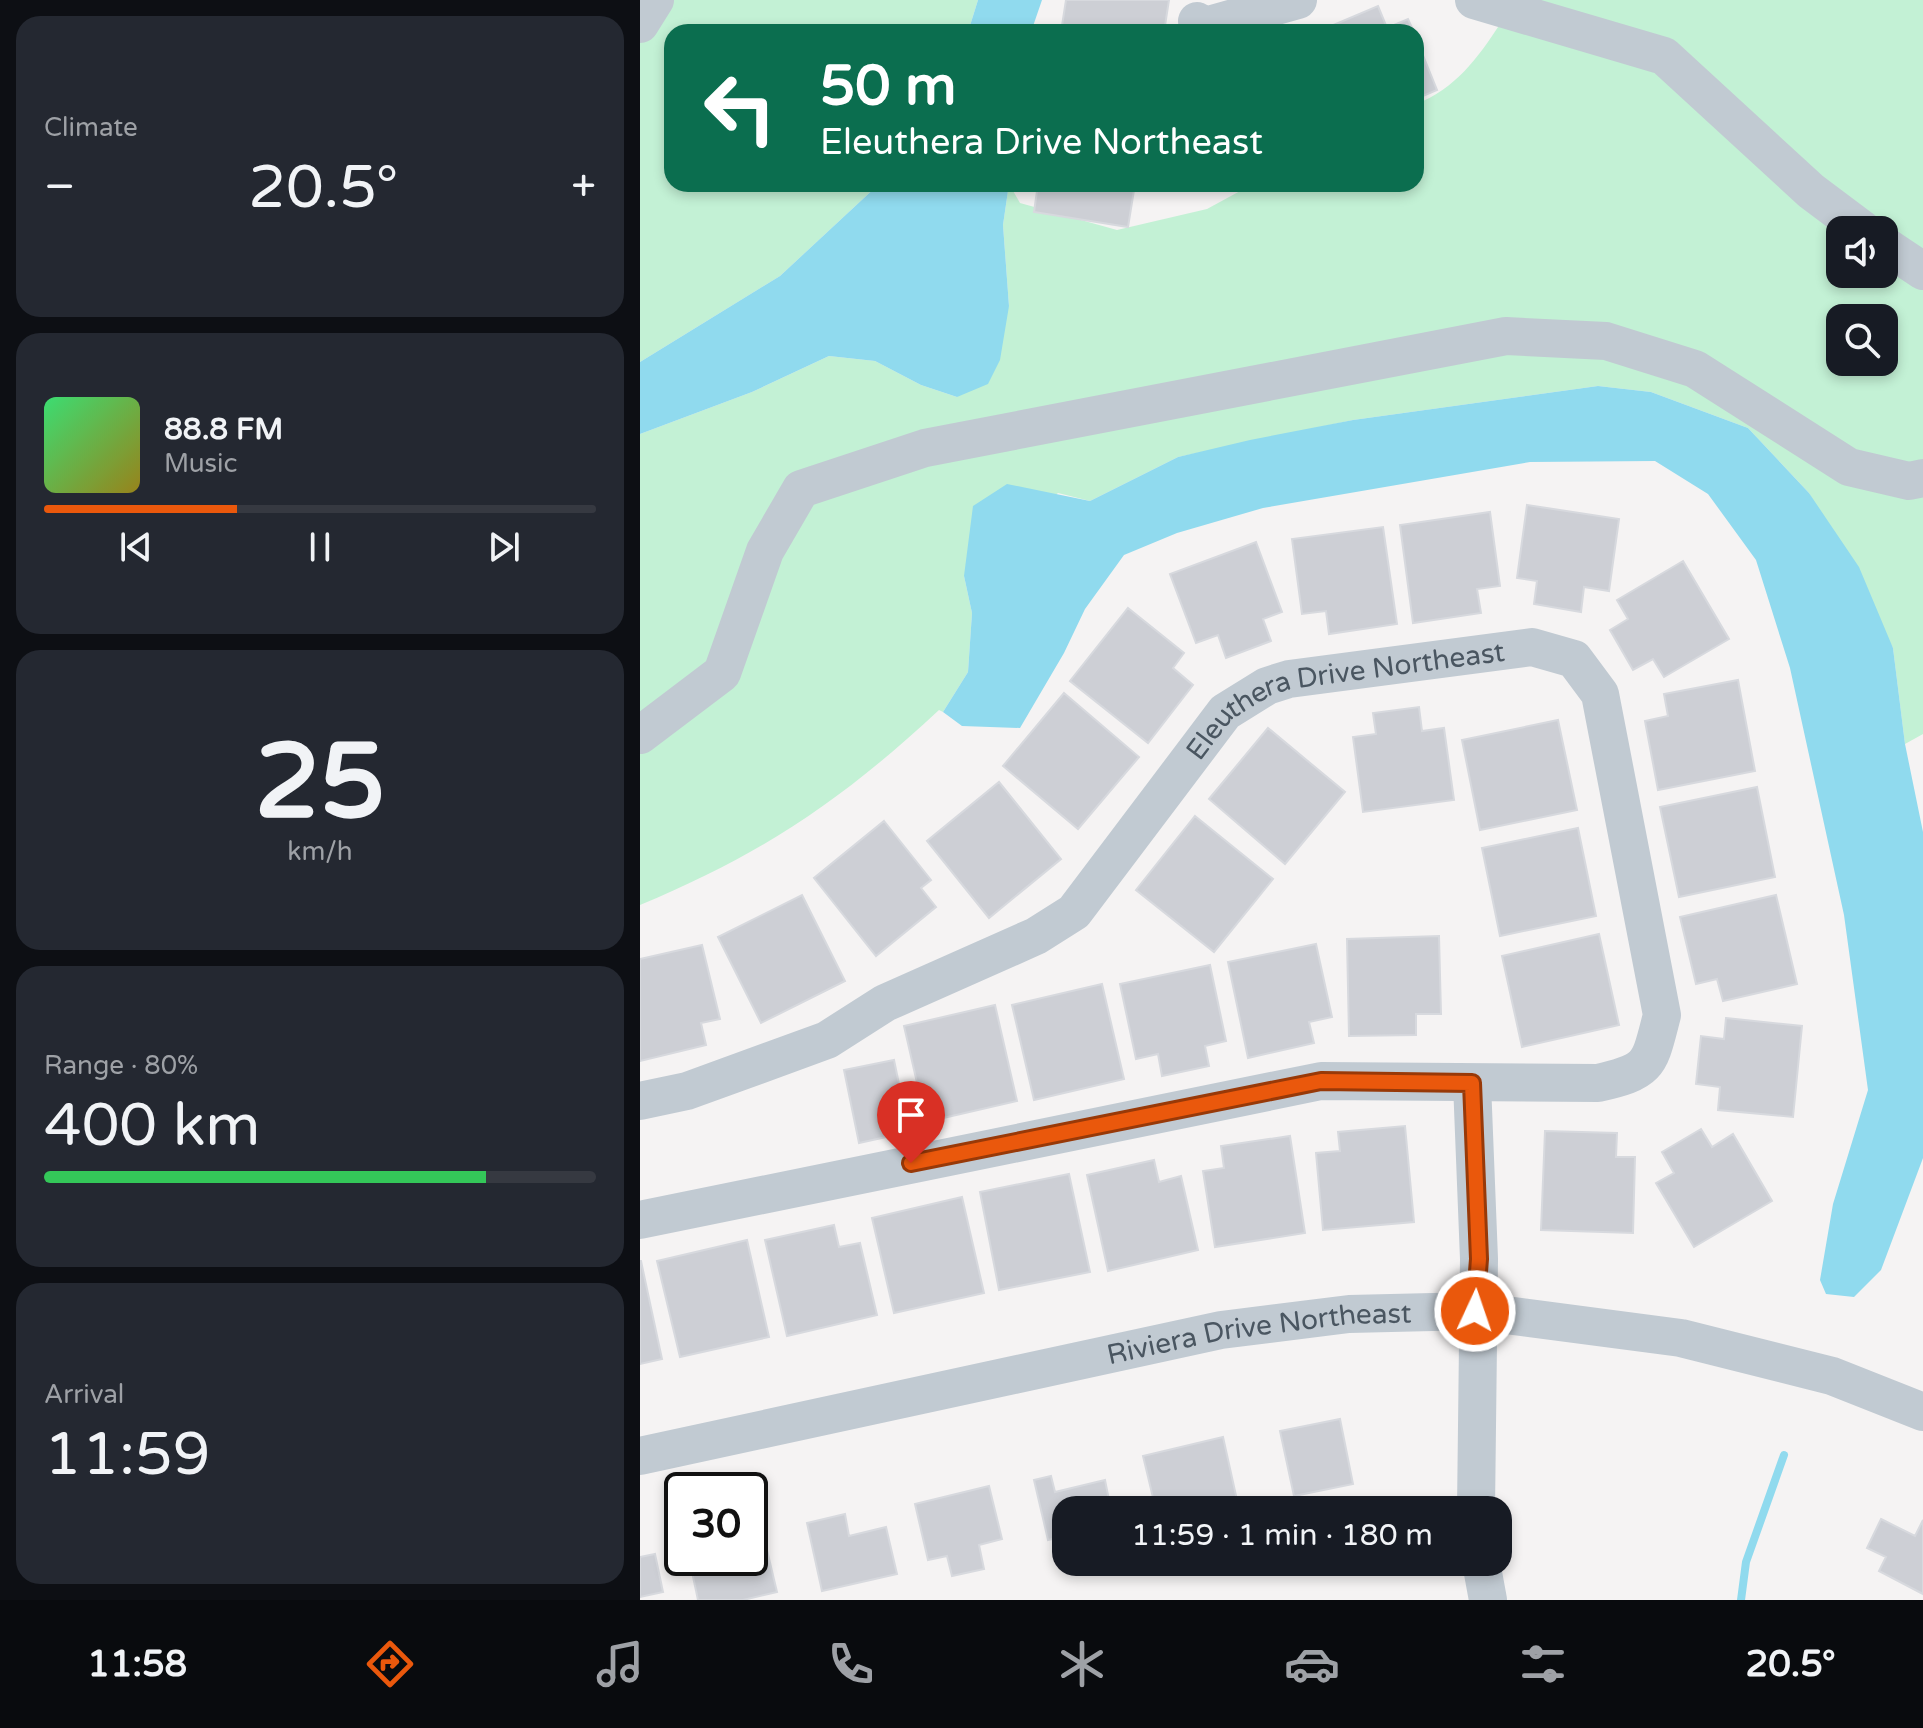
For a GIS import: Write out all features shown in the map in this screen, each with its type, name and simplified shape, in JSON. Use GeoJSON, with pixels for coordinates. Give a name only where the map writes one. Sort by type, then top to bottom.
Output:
{"type":"FeatureCollection","features":[{"type":"Feature","properties":{"kind":"street"},"geometry":{"type":"LineString","coordinates":[[640,24],[655,0]]}},
{"type":"Feature","properties":{"kind":"street"},"geometry":{"type":"LineString","coordinates":[[1212,24],[1298,0]]}},
{"type":"Feature","properties":{"kind":"street"},"geometry":{"type":"LineString","coordinates":[[1474,0],[1664,56],[1811,191],[1844,216]]}},
{"type":"Feature","properties":{"kind":"street"},"geometry":{"type":"LineString","coordinates":[[1898,254],[1923,271]]}},
{"type":"Feature","properties":{"kind":"street"},"geometry":{"type":"LineString","coordinates":[[640,735],[722,673],[765,551],[801,489],[936,446],[1506,336],[1606,341],[1695,369],[1849,467],[1909,481],[1923,478]]}},
{"type":"Feature","properties":{"kind":"street","name":"Eleuthera Drive Northeast"},"geometry":{"type":"LineString","coordinates":[[640,1101],[687,1091],[827,1040],[885,1003],[1036,936],[1074,912],[1225,712],[1267,686],[1289,679],[1532,647],[1574,659],[1600,694],[1662,1015],[1650,1061],[1630,1076],[1598,1083],[1321,1081],[640,1220]]}},
{"type":"Feature","properties":{"kind":"street"},"geometry":{"type":"LineString","coordinates":[[1472,1083],[1479,1259],[1475,1311],[1476,1496]]}},
{"type":"Feature","properties":{"kind":"street","name":"Riviera Drive Northeast"},"geometry":{"type":"LineString","coordinates":[[640,1456],[1221,1330],[1349,1314],[1475,1311],[1681,1338],[1832,1376],[1923,1412]]}},
{"type":"Feature","properties":{"kind":"street"},"geometry":{"type":"LineString","coordinates":[[1484,1576],[1488,1600]]}},
{"type":"Feature","properties":{"kind":"green space"},"geometry":{"type":"Polygon","coordinates":[[[640,0],[978,0],[970,24],[664,24],[664,192],[870,192],[780,276],[640,362],[640,0]]]}},
{"type":"Feature","properties":{"kind":"green space"},"geometry":{"type":"Polygon","coordinates":[[[1525,0],[1923,0],[1923,255],[1898,236],[1898,216],[1871,216],[1823,180],[1676,46],[1525,0]]]}},
{"type":"Feature","properties":{"kind":"green space"},"geometry":{"type":"Polygon","coordinates":[[[1500,24],[1655,69],[1826,220],[1826,288],[1898,288],[1898,273],[1923,286],[1923,734],[1905,744],[1893,648],[1809,493],[1748,428],[1651,392],[1598,386],[1353,420],[1178,457],[1090,501],[1058,493],[964,576],[972,613],[968,672],[943,712],[939,710],[868,772],[799,822],[725,865],[640,905],[640,434],[752,392],[829,356],[875,361],[921,385],[957,397],[1009,306],[1003,225],[1008,192],[1014,192],[1020,203],[1117,230],[1207,209],[1238,192],[1424,192],[1424,101],[1454,81],[1500,24]]]}},
{"type":"Feature","properties":{"kind":"water"},"geometry":{"type":"Polygon","coordinates":[[[978,0],[1042,0],[1034,24],[970,24],[978,0]]]}},
{"type":"Feature","properties":{"kind":"water"},"geometry":{"type":"Polygon","coordinates":[[[870,192],[1008,192],[1003,225],[1009,306],[1000,360],[988,384],[957,397],[921,385],[875,361],[829,356],[752,392],[640,434],[640,362],[780,276],[870,192]]]}},
{"type":"Feature","properties":{"kind":"water"},"geometry":{"type":"Polygon","coordinates":[[[1598,386],[1651,392],[1748,428],[1809,493],[1859,567],[1893,648],[1905,744],[1923,832],[1923,1158],[1881,1270],[1854,1297],[1826,1294],[1820,1280],[1833,1204],[1868,1090],[1844,915],[1790,668],[1756,560],[1708,494],[1655,461],[1530,462],[1263,508],[1177,533],[1124,555],[1085,609],[1064,653],[1020,728],[962,726],[943,712],[968,672],[972,613],[964,576],[973,506],[1007,484],[1090,501],[1178,457],[1250,440],[1353,420],[1598,386]]]}},
{"type":"Feature","properties":{"kind":"building"},"geometry":{"type":"Polygon","coordinates":[[[1066,0],[1169,0],[1165,24],[1062,24],[1066,0]]]}},
{"type":"Feature","properties":{"kind":"building"},"geometry":{"type":"Polygon","coordinates":[[[1378,6],[1385,24],[1336,24],[1378,6]]]}},
{"type":"Feature","properties":{"kind":"building"},"geometry":{"type":"Polygon","coordinates":[[[1424,58],[1437,90],[1424,96],[1424,58]]]}},
{"type":"Feature","properties":{"kind":"building"},"geometry":{"type":"Polygon","coordinates":[[[1037,192],[1134,192],[1128,227],[1034,212],[1037,192]]]}},
{"type":"Feature","properties":{"kind":"building"},"geometry":{"type":"Polygon","coordinates":[[[1527,505],[1619,519],[1609,591],[1584,587],[1581,612],[1534,604],[1537,581],[1517,578],[1527,505]]]}},
{"type":"Feature","properties":{"kind":"building"},"geometry":{"type":"Polygon","coordinates":[[[1490,512],[1500,586],[1477,589],[1481,613],[1413,623],[1400,525],[1490,512]]]}},
{"type":"Feature","properties":{"kind":"building"},"geometry":{"type":"Polygon","coordinates":[[[1383,527],[1397,624],[1329,634],[1326,611],[1302,614],[1292,539],[1383,527]]]}},
{"type":"Feature","properties":{"kind":"building"},"geometry":{"type":"Polygon","coordinates":[[[1256,542],[1282,612],[1263,619],[1271,641],[1226,658],[1218,635],[1196,643],[1170,574],[1256,542]]]}},
{"type":"Feature","properties":{"kind":"building"},"geometry":{"type":"Polygon","coordinates":[[[1683,561],[1729,639],[1664,677],[1653,659],[1633,670],[1610,630],[1628,619],[1617,600],[1683,561]]]}},
{"type":"Feature","properties":{"kind":"building"},"geometry":{"type":"Polygon","coordinates":[[[1128,608],[1184,653],[1173,668],[1193,685],[1148,743],[1070,681],[1128,608]]]}},
{"type":"Feature","properties":{"kind":"building"},"geometry":{"type":"Polygon","coordinates":[[[1738,680],[1755,771],[1658,790],[1645,721],[1668,716],[1664,694],[1738,680]]]}},
{"type":"Feature","properties":{"kind":"building"},"geometry":{"type":"Polygon","coordinates":[[[1064,693],[1139,757],[1078,829],[1003,766],[1064,693]]]}},
{"type":"Feature","properties":{"kind":"building"},"geometry":{"type":"Polygon","coordinates":[[[1419,707],[1422,731],[1444,728],[1454,800],[1363,812],[1353,737],[1376,734],[1373,713],[1419,707]]]}},
{"type":"Feature","properties":{"kind":"building"},"geometry":{"type":"Polygon","coordinates":[[[1558,720],[1577,810],[1480,830],[1462,740],[1558,720]]]}},
{"type":"Feature","properties":{"kind":"building"},"geometry":{"type":"Polygon","coordinates":[[[1268,728],[1345,792],[1285,864],[1209,799],[1268,728]]]}},
{"type":"Feature","properties":{"kind":"building"},"geometry":{"type":"Polygon","coordinates":[[[999,782],[1061,859],[989,918],[927,841],[999,782]]]}},
{"type":"Feature","properties":{"kind":"building"},"geometry":{"type":"Polygon","coordinates":[[[1757,787],[1775,877],[1679,897],[1660,807],[1757,787]]]}},
{"type":"Feature","properties":{"kind":"building"},"geometry":{"type":"Polygon","coordinates":[[[1195,816],[1273,879],[1214,952],[1136,890],[1195,816]]]}},
{"type":"Feature","properties":{"kind":"building"},"geometry":{"type":"Polygon","coordinates":[[[884,821],[931,880],[921,888],[936,907],[876,956],[814,878],[884,821]]]}},
{"type":"Feature","properties":{"kind":"building"},"geometry":{"type":"Polygon","coordinates":[[[1578,828],[1596,916],[1500,936],[1482,848],[1578,828]]]}},
{"type":"Feature","properties":{"kind":"building"},"geometry":{"type":"Polygon","coordinates":[[[802,895],[845,981],[761,1023],[718,937],[802,895]]]}},
{"type":"Feature","properties":{"kind":"building"},"geometry":{"type":"Polygon","coordinates":[[[1776,895],[1797,984],[1723,1001],[1717,979],[1696,984],[1680,917],[1776,895]]]}},
{"type":"Feature","properties":{"kind":"building"},"geometry":{"type":"Polygon","coordinates":[[[1599,934],[1619,1025],[1522,1047],[1502,956],[1599,934]]]}},
{"type":"Feature","properties":{"kind":"building"},"geometry":{"type":"Polygon","coordinates":[[[1439,936],[1441,1014],[1416,1014],[1416,1035],[1349,1036],[1347,939],[1439,936]]]}},
{"type":"Feature","properties":{"kind":"building"},"geometry":{"type":"Polygon","coordinates":[[[1316,944],[1332,1017],[1309,1022],[1314,1043],[1248,1058],[1228,962],[1316,944]]]}},
{"type":"Feature","properties":{"kind":"building"},"geometry":{"type":"Polygon","coordinates":[[[702,945],[720,1019],[701,1023],[706,1045],[640,1061],[640,959],[702,945]]]}},
{"type":"Feature","properties":{"kind":"building"},"geometry":{"type":"Polygon","coordinates":[[[1210,965],[1226,1041],[1205,1046],[1209,1066],[1162,1076],[1158,1054],[1136,1059],[1120,984],[1210,965]]]}},
{"type":"Feature","properties":{"kind":"building"},"geometry":{"type":"Polygon","coordinates":[[[1102,984],[1124,1079],[1034,1100],[1012,1005],[1102,984]]]}},
{"type":"Feature","properties":{"kind":"building"},"geometry":{"type":"Polygon","coordinates":[[[995,1005],[1017,1101],[926,1122],[904,1026],[995,1005]]]}},
{"type":"Feature","properties":{"kind":"building"},"geometry":{"type":"Polygon","coordinates":[[[1726,1018],[1802,1026],[1793,1117],[1718,1110],[1720,1087],[1696,1084],[1701,1036],[1724,1039],[1726,1018]]]}},
{"type":"Feature","properties":{"kind":"building"},"geometry":{"type":"Polygon","coordinates":[[[894,1060],[909,1132],[859,1143],[844,1070],[894,1060]]]}},
{"type":"Feature","properties":{"kind":"building"},"geometry":{"type":"Polygon","coordinates":[[[1405,1126],[1414,1222],[1323,1230],[1316,1153],[1340,1151],[1338,1132],[1405,1126]]]}},
{"type":"Feature","properties":{"kind":"building"},"geometry":{"type":"Polygon","coordinates":[[[1701,1129],[1712,1147],[1733,1134],[1772,1201],[1694,1247],[1656,1183],[1674,1173],[1662,1152],[1701,1129]]]}},
{"type":"Feature","properties":{"kind":"building"},"geometry":{"type":"Polygon","coordinates":[[[1545,1131],[1617,1133],[1616,1157],[1635,1157],[1633,1233],[1541,1230],[1545,1131]]]}},
{"type":"Feature","properties":{"kind":"building"},"geometry":{"type":"Polygon","coordinates":[[[1290,1136],[1305,1233],[1215,1247],[1203,1171],[1224,1168],[1221,1146],[1290,1136]]]}},
{"type":"Feature","properties":{"kind":"building"},"geometry":{"type":"Polygon","coordinates":[[[1154,1160],[1159,1182],[1181,1176],[1198,1250],[1108,1271],[1087,1175],[1154,1160]]]}},
{"type":"Feature","properties":{"kind":"building"},"geometry":{"type":"Polygon","coordinates":[[[1069,1174],[1090,1272],[999,1290],[980,1192],[1069,1174]]]}},
{"type":"Feature","properties":{"kind":"building"},"geometry":{"type":"Polygon","coordinates":[[[962,1197],[984,1293],[894,1313],[872,1218],[962,1197]]]}},
{"type":"Feature","properties":{"kind":"building"},"geometry":{"type":"Polygon","coordinates":[[[834,1225],[839,1247],[860,1243],[877,1315],[787,1336],[765,1240],[834,1225]]]}},
{"type":"Feature","properties":{"kind":"building"},"geometry":{"type":"Polygon","coordinates":[[[747,1240],[769,1337],[680,1357],[657,1261],[747,1240]]]}},
{"type":"Feature","properties":{"kind":"building"},"geometry":{"type":"Polygon","coordinates":[[[640,1261],[662,1359],[640,1364],[640,1261]]]}},
{"type":"Feature","properties":{"kind":"building"},"geometry":{"type":"Polygon","coordinates":[[[1340,1419],[1353,1484],[1294,1496],[1280,1431],[1340,1419]]]}},
{"type":"Feature","properties":{"kind":"building"},"geometry":{"type":"Polygon","coordinates":[[[1223,1437],[1236,1496],[1153,1496],[1143,1456],[1223,1437]]]}},
{"type":"Feature","properties":{"kind":"building"},"geometry":{"type":"Polygon","coordinates":[[[1051,1476],[1055,1492],[1105,1480],[1108,1496],[1052,1496],[1052,1539],[1048,1540],[1034,1480],[1051,1476]]]}},
{"type":"Feature","properties":{"kind":"building"},"geometry":{"type":"Polygon","coordinates":[[[989,1486],[1002,1539],[979,1545],[984,1569],[952,1576],[947,1556],[928,1560],[915,1504],[989,1486]]]}},
{"type":"Feature","properties":{"kind":"building"},"geometry":{"type":"Polygon","coordinates":[[[845,1514],[849,1536],[886,1527],[897,1574],[822,1591],[807,1523],[845,1514]]]}},
{"type":"Feature","properties":{"kind":"building"},"geometry":{"type":"Polygon","coordinates":[[[1881,1519],[1915,1536],[1923,1520],[1923,1594],[1879,1571],[1886,1557],[1867,1548],[1881,1519]]]}},
{"type":"Feature","properties":{"kind":"building"},"geometry":{"type":"Polygon","coordinates":[[[655,1554],[663,1592],[640,1597],[640,1557],[655,1554]]]}},
{"type":"Feature","properties":{"kind":"building"},"geometry":{"type":"Polygon","coordinates":[[[768,1554],[777,1592],[743,1600],[698,1600],[693,1576],[768,1576],[768,1554]]]}},
{"type":"Feature","properties":{"kind":"waterway"},"geometry":{"type":"LineString","coordinates":[[1741,1600],[1746,1562],[1784,1455]]}},
{"type":"Feature","properties":{"kind":"route"},"geometry":{"type":"LineString","coordinates":[[911,1163],[1321,1081],[1472,1083],[1472,1152],[1479,1259],[1475,1311]]}}]}
